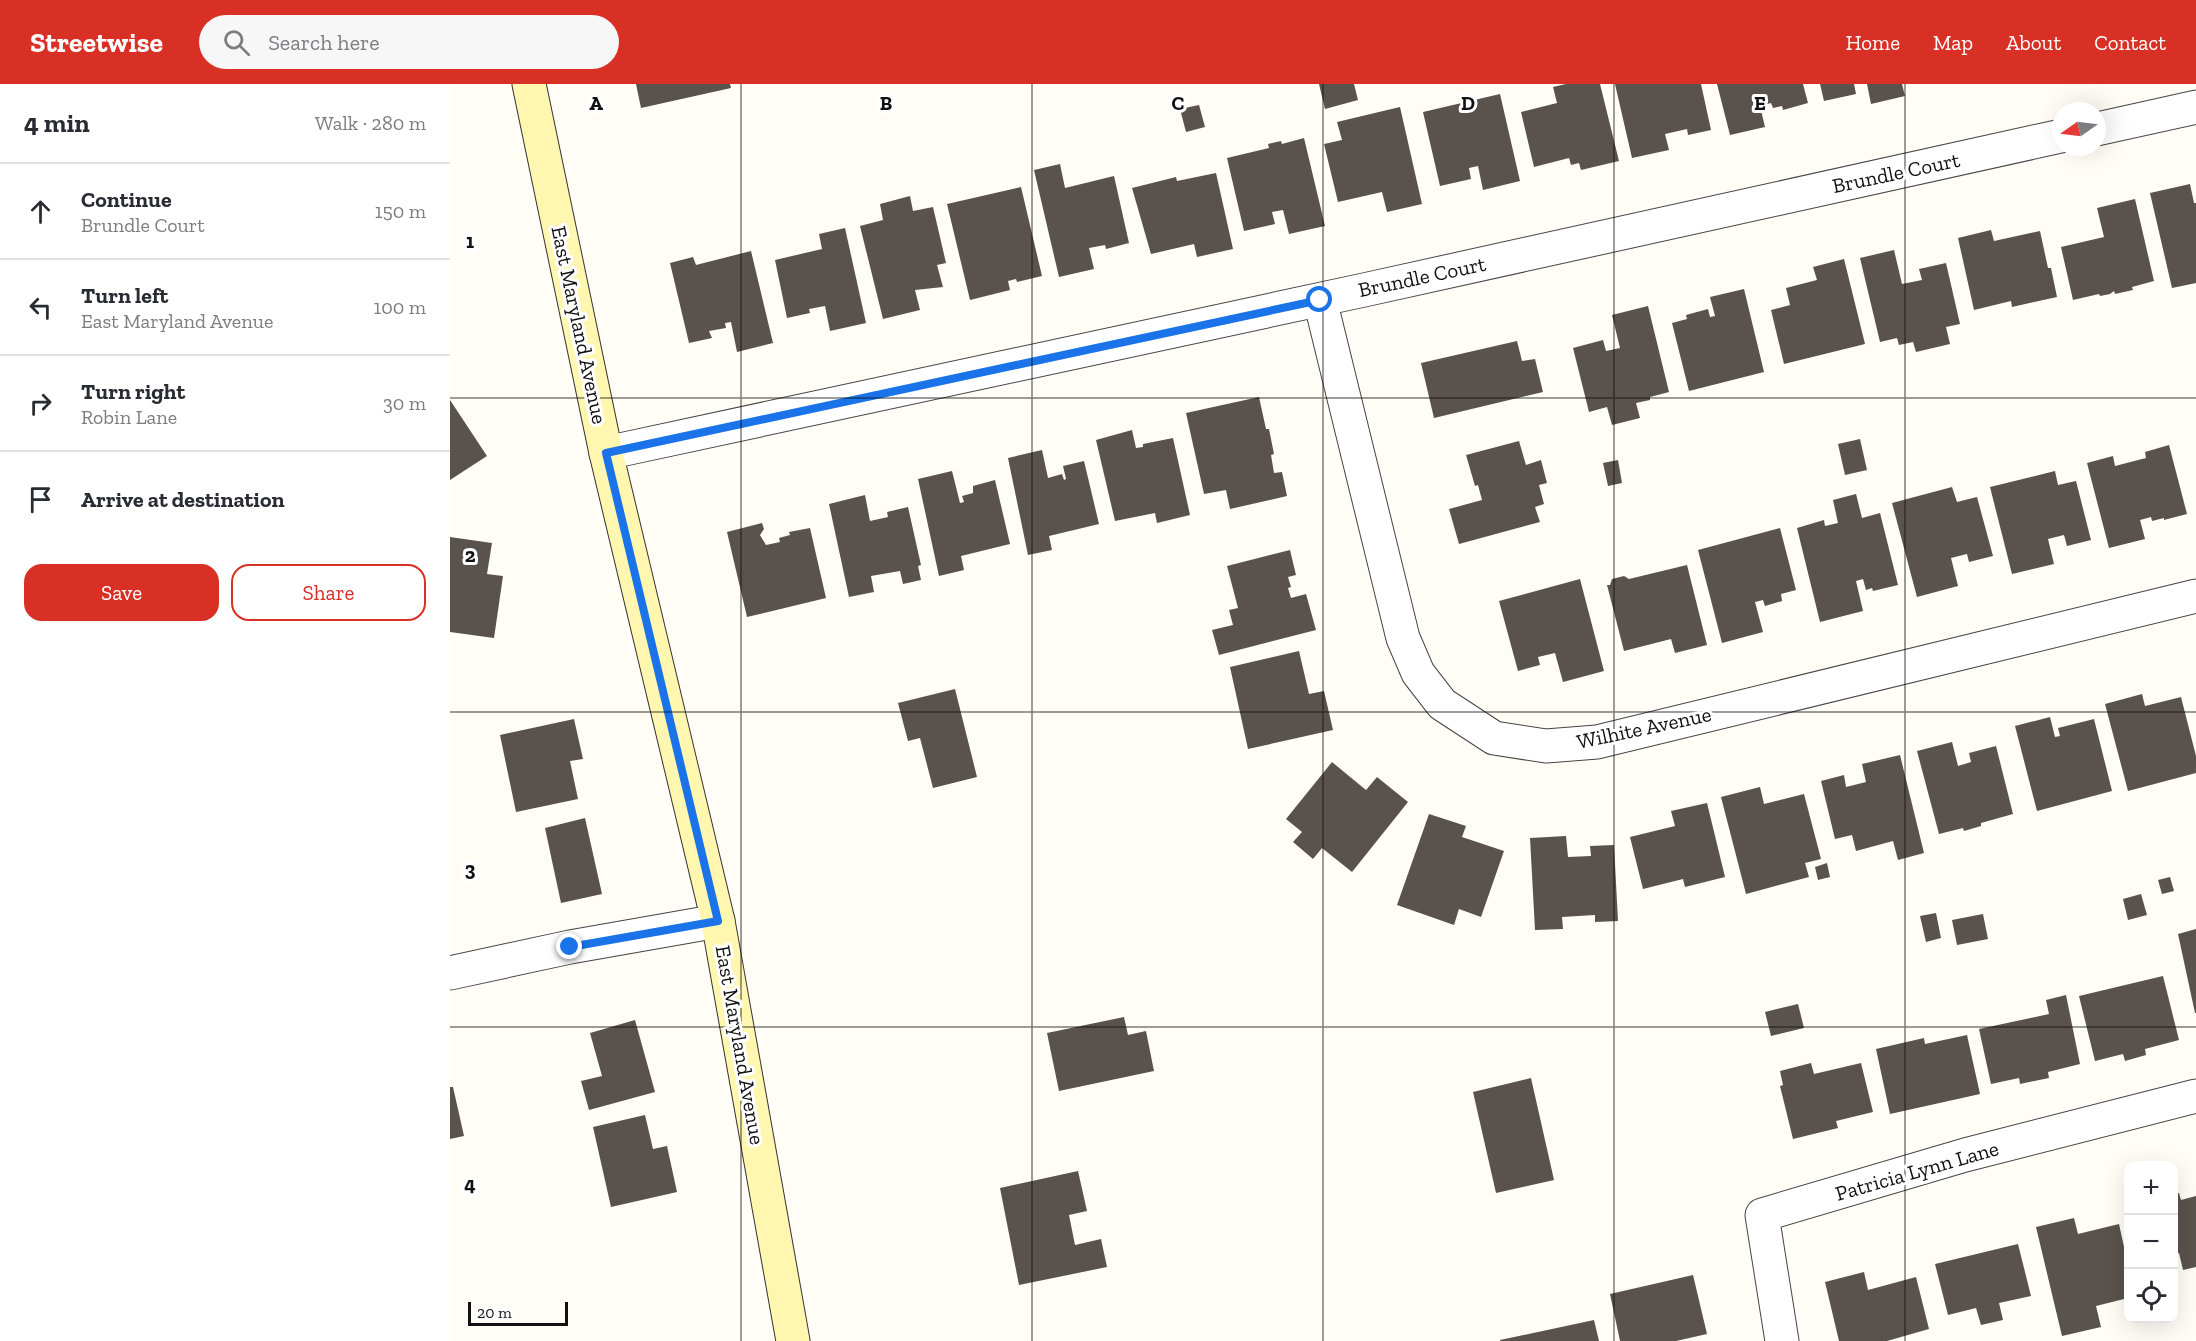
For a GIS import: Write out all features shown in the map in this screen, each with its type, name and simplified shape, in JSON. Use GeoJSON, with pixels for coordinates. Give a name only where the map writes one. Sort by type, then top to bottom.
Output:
{"type":"FeatureCollection","features":[{"type":"Feature","properties":{"kind":"street","name":"East Maryland Avenue"},"geometry":{"type":"LineString","coordinates":[[529,84],[606,453],[718,921],[792,1341]]}},
{"type":"Feature","properties":{"kind":"street"},"geometry":{"type":"LineString","coordinates":[[2106,127],[2196,107]]}},
{"type":"Feature","properties":{"kind":"street","name":"Brundle Court"},"geometry":{"type":"LineString","coordinates":[[606,453],[1320,300],[2052,138]]}},
{"type":"Feature","properties":{"kind":"street","name":"Wilhite Avenue"},"geometry":{"type":"LineString","coordinates":[[1320,300],[1403,638],[1418,673],[1442,704],[1494,738],[1546,746],[1597,742],[2196,596]]}},
{"type":"Feature","properties":{"kind":"street"},"geometry":{"type":"LineString","coordinates":[[450,973],[570,947],[718,921]]}},
{"type":"Feature","properties":{"kind":"street","name":"Patricia Lynn Lane"},"geometry":{"type":"LineString","coordinates":[[1782,1341],[1762,1215],[1965,1155],[2196,1096]]}},
{"type":"Feature","properties":{"kind":"building"},"geometry":{"type":"Polygon","coordinates":[[[636,84],[730,84],[731,88],[641,108],[636,84]]]}},
{"type":"Feature","properties":{"kind":"building"},"geometry":{"type":"Polygon","coordinates":[[[1319,84],[1354,84],[1358,100],[1325,109],[1319,84]]]}},
{"type":"Feature","properties":{"kind":"building"},"geometry":{"type":"Polygon","coordinates":[[[1566,84],[1600,84],[1619,161],[1581,170],[1579,163],[1571,165],[1569,158],[1534,167],[1521,112],[1557,103],[1553,87],[1566,84]]]}},
{"type":"Feature","properties":{"kind":"building"},"geometry":{"type":"Polygon","coordinates":[[[1615,84],[1701,84],[1711,130],[1688,135],[1687,129],[1665,134],[1669,150],[1632,158],[1615,84]]]}},
{"type":"Feature","properties":{"kind":"building"},"geometry":{"type":"Polygon","coordinates":[[[1717,84],[1803,84],[1808,103],[1783,110],[1782,106],[1773,108],[1771,103],[1760,106],[1765,127],[1730,135],[1717,84]]]}},
{"type":"Feature","properties":{"kind":"building"},"geometry":{"type":"Polygon","coordinates":[[[1820,84],[1854,84],[1856,94],[1824,101],[1820,84]]]}},
{"type":"Feature","properties":{"kind":"building"},"geometry":{"type":"Polygon","coordinates":[[[1867,84],[1902,84],[1905,96],[1871,104],[1867,84]]]}},
{"type":"Feature","properties":{"kind":"building"},"geometry":{"type":"Polygon","coordinates":[[[1500,94],[1520,181],[1483,190],[1478,166],[1469,168],[1471,179],[1440,186],[1423,112],[1500,94]]]}},
{"type":"Feature","properties":{"kind":"building"},"geometry":{"type":"Polygon","coordinates":[[[1199,105],[1205,127],[1186,132],[1180,109],[1199,105]]]}},
{"type":"Feature","properties":{"kind":"building"},"geometry":{"type":"Polygon","coordinates":[[[1400,107],[1422,204],[1387,212],[1382,192],[1338,202],[1324,144],[1342,140],[1337,122],[1400,107]]]}},
{"type":"Feature","properties":{"kind":"building"},"geometry":{"type":"Polygon","coordinates":[[[1304,138],[1325,226],[1289,234],[1283,210],[1272,212],[1275,224],[1244,231],[1227,158],[1269,148],[1268,144],[1281,141],[1282,144],[1304,138]]]}},
{"type":"Feature","properties":{"kind":"building"},"geometry":{"type":"Polygon","coordinates":[[[1060,164],[1065,188],[1114,176],[1129,243],[1106,249],[1105,245],[1089,248],[1094,269],[1059,277],[1034,170],[1060,164]]]}},
{"type":"Feature","properties":{"kind":"building"},"geometry":{"type":"Polygon","coordinates":[[[1216,173],[1233,249],[1197,257],[1194,244],[1151,254],[1132,188],[1176,177],[1177,181],[1216,173]]]}},
{"type":"Feature","properties":{"kind":"building"},"geometry":{"type":"Polygon","coordinates":[[[2190,184],[2194,203],[2196,203],[2196,283],[2172,288],[2150,193],[2190,184]]]}},
{"type":"Feature","properties":{"kind":"building"},"geometry":{"type":"Polygon","coordinates":[[[1021,187],[1042,276],[1017,282],[1016,279],[1008,281],[1010,290],[970,300],[947,204],[1021,187]]]}},
{"type":"Feature","properties":{"kind":"building"},"geometry":{"type":"Polygon","coordinates":[[[910,196],[913,211],[933,207],[946,263],[937,265],[943,287],[915,290],[920,310],[883,319],[860,226],[883,220],[880,204],[910,196]]]}},
{"type":"Feature","properties":{"kind":"building"},"geometry":{"type":"Polygon","coordinates":[[[2135,199],[2154,281],[2132,287],[2133,290],[2115,294],[2114,291],[2110,294],[2073,300],[2061,247],[2104,237],[2097,208],[2135,199]]]}},
{"type":"Feature","properties":{"kind":"building"},"geometry":{"type":"Polygon","coordinates":[[[845,228],[866,323],[830,331],[825,306],[809,309],[810,313],[787,318],[775,260],[822,249],[819,234],[845,228]]]}},
{"type":"Feature","properties":{"kind":"building"},"geometry":{"type":"Polygon","coordinates":[[[1991,230],[1994,241],[2040,231],[2057,297],[2012,307],[2011,301],[1974,310],[1958,238],[1991,230]]]}},
{"type":"Feature","properties":{"kind":"building"},"geometry":{"type":"Polygon","coordinates":[[[1894,250],[1902,284],[1922,280],[1919,269],[1946,263],[1960,324],[1946,327],[1950,344],[1916,352],[1913,342],[1899,345],[1897,338],[1880,342],[1860,258],[1894,250]]]}},
{"type":"Feature","properties":{"kind":"building"},"geometry":{"type":"Polygon","coordinates":[[[751,251],[773,343],[737,352],[731,322],[725,323],[726,328],[709,331],[712,338],[689,343],[670,263],[693,257],[696,265],[751,251]]]}},
{"type":"Feature","properties":{"kind":"building"},"geometry":{"type":"Polygon","coordinates":[[[1844,259],[1865,344],[1784,364],[1771,310],[1790,305],[1786,288],[1817,280],[1813,267],[1844,259]]]}},
{"type":"Feature","properties":{"kind":"building"},"geometry":{"type":"Polygon","coordinates":[[[1744,289],[1764,372],[1689,391],[1672,323],[1687,319],[1686,315],[1708,309],[1710,317],[1715,316],[1710,297],[1744,289]]]}},
{"type":"Feature","properties":{"kind":"building"},"geometry":{"type":"Polygon","coordinates":[[[1648,306],[1669,392],[1636,403],[1640,418],[1612,425],[1607,407],[1589,412],[1573,348],[1603,340],[1606,351],[1620,348],[1612,315],[1648,306]]]}},
{"type":"Feature","properties":{"kind":"building"},"geometry":{"type":"Polygon","coordinates":[[[1517,341],[1522,361],[1535,359],[1543,392],[1434,418],[1421,363],[1517,341]]]}},
{"type":"Feature","properties":{"kind":"building"},"geometry":{"type":"Polygon","coordinates":[[[1259,397],[1274,454],[1271,455],[1274,473],[1282,472],[1287,496],[1230,509],[1226,490],[1204,494],[1186,413],[1259,397]]]}},
{"type":"Feature","properties":{"kind":"building"},"geometry":{"type":"Polygon","coordinates":[[[450,400],[487,456],[450,480],[450,400]]]}},
{"type":"Feature","properties":{"kind":"building"},"geometry":{"type":"Polygon","coordinates":[[[1132,430],[1136,448],[1143,447],[1143,444],[1173,438],[1190,515],[1157,523],[1155,513],[1115,521],[1096,440],[1132,430]]]}},
{"type":"Feature","properties":{"kind":"building"},"geometry":{"type":"Polygon","coordinates":[[[1860,439],[1867,470],[1845,475],[1838,444],[1860,439]]]}},
{"type":"Feature","properties":{"kind":"building"},"geometry":{"type":"Polygon","coordinates":[[[1519,441],[1526,465],[1541,460],[1547,483],[1539,485],[1544,504],[1535,507],[1540,522],[1459,544],[1449,509],[1482,500],[1478,485],[1475,486],[1466,455],[1519,441]]]}},
{"type":"Feature","properties":{"kind":"building"},"geometry":{"type":"Polygon","coordinates":[[[2169,445],[2187,514],[2164,520],[2164,518],[2152,521],[2151,517],[2140,520],[2145,539],[2109,548],[2087,463],[2113,456],[2115,466],[2146,458],[2145,452],[2169,445]]]}},
{"type":"Feature","properties":{"kind":"building"},"geometry":{"type":"Polygon","coordinates":[[[1042,450],[1048,478],[1062,474],[1064,480],[1066,479],[1063,466],[1084,461],[1099,524],[1049,536],[1052,550],[1028,555],[1008,458],[1042,450]]]}},
{"type":"Feature","properties":{"kind":"building"},"geometry":{"type":"Polygon","coordinates":[[[1618,460],[1622,483],[1608,486],[1603,463],[1618,460]]]}},
{"type":"Feature","properties":{"kind":"building"},"geometry":{"type":"Polygon","coordinates":[[[952,471],[960,503],[964,502],[962,496],[973,493],[973,486],[995,480],[1010,544],[961,556],[964,570],[939,576],[918,479],[952,471]]]}},
{"type":"Feature","properties":{"kind":"building"},"geometry":{"type":"Polygon","coordinates":[[[2055,471],[2058,485],[2076,481],[2091,540],[2067,546],[2064,535],[2048,539],[2054,564],[2012,574],[1990,487],[2055,471]]]}},
{"type":"Feature","properties":{"kind":"building"},"geometry":{"type":"Polygon","coordinates":[[[1952,487],[1957,502],[1977,497],[1993,556],[1969,562],[1967,554],[1951,558],[1958,586],[1917,597],[1892,503],[1952,487]]]}},
{"type":"Feature","properties":{"kind":"building"},"geometry":{"type":"Polygon","coordinates":[[[1856,494],[1862,518],[1880,513],[1898,585],[1873,591],[1872,588],[1866,590],[1863,579],[1856,581],[1863,611],[1820,622],[1797,528],[1824,520],[1825,526],[1838,523],[1833,500],[1856,494]]]}},
{"type":"Feature","properties":{"kind":"building"},"geometry":{"type":"Polygon","coordinates":[[[865,495],[870,521],[888,517],[887,512],[908,507],[921,565],[918,566],[921,580],[903,584],[900,571],[871,576],[874,592],[849,597],[829,504],[865,495]]]}},
{"type":"Feature","properties":{"kind":"building"},"geometry":{"type":"Polygon","coordinates":[[[762,523],[764,529],[760,535],[766,545],[780,542],[779,538],[790,535],[789,532],[810,528],[826,598],[747,617],[727,532],[762,523]]]}},
{"type":"Feature","properties":{"kind":"building"},"geometry":{"type":"Polygon","coordinates":[[[1780,528],[1796,590],[1781,594],[1782,601],[1765,606],[1763,600],[1755,602],[1763,632],[1722,643],[1698,550],[1780,528]]]}},
{"type":"Feature","properties":{"kind":"building"},"geometry":{"type":"Polygon","coordinates":[[[450,537],[492,543],[487,574],[503,576],[494,638],[450,632],[450,537]]]}},
{"type":"Feature","properties":{"kind":"building"},"geometry":{"type":"Polygon","coordinates":[[[1290,550],[1296,575],[1288,577],[1291,598],[1306,594],[1316,630],[1219,655],[1212,630],[1233,625],[1229,610],[1238,608],[1227,566],[1290,550]]]}},
{"type":"Feature","properties":{"kind":"building"},"geometry":{"type":"Polygon","coordinates":[[[1687,565],[1707,645],[1675,653],[1671,639],[1624,651],[1607,585],[1610,585],[1612,579],[1624,576],[1629,579],[1687,565]]]}},
{"type":"Feature","properties":{"kind":"building"},"geometry":{"type":"Polygon","coordinates":[[[1580,579],[1604,671],[1563,682],[1555,653],[1538,657],[1540,665],[1518,671],[1499,601],[1580,579]]]}},
{"type":"Feature","properties":{"kind":"building"},"geometry":{"type":"Polygon","coordinates":[[[1299,651],[1309,694],[1324,691],[1333,730],[1248,749],[1230,667],[1299,651]]]}},
{"type":"Feature","properties":{"kind":"building"},"geometry":{"type":"Polygon","coordinates":[[[955,689],[977,777],[933,788],[920,738],[908,741],[898,703],[955,689]]]}},
{"type":"Feature","properties":{"kind":"building"},"geometry":{"type":"Polygon","coordinates":[[[2142,694],[2145,706],[2181,697],[2196,756],[2196,773],[2128,791],[2105,704],[2142,694]]]}},
{"type":"Feature","properties":{"kind":"building"},"geometry":{"type":"Polygon","coordinates":[[[2050,717],[2055,737],[2060,736],[2058,728],[2094,719],[2112,791],[2037,811],[2015,726],[2050,717]]]}},
{"type":"Feature","properties":{"kind":"building"},"geometry":{"type":"Polygon","coordinates":[[[574,719],[583,759],[570,761],[578,799],[516,812],[500,735],[574,719]]]}},
{"type":"Feature","properties":{"kind":"building"},"geometry":{"type":"Polygon","coordinates":[[[1952,742],[1958,766],[1971,762],[1969,753],[1996,746],[2013,814],[1981,823],[1981,826],[1964,831],[1963,828],[1939,834],[1917,751],[1952,742]]]}},
{"type":"Feature","properties":{"kind":"building"},"geometry":{"type":"Polygon","coordinates":[[[1900,755],[1924,853],[1898,860],[1893,841],[1856,851],[1852,835],[1835,839],[1821,781],[1844,775],[1846,787],[1866,782],[1862,764],[1900,755]]]}},
{"type":"Feature","properties":{"kind":"building"},"geometry":{"type":"Polygon","coordinates":[[[1332,762],[1366,790],[1377,777],[1408,802],[1352,872],[1322,848],[1313,859],[1293,842],[1302,832],[1286,819],[1332,762]]]}},
{"type":"Feature","properties":{"kind":"building"},"geometry":{"type":"Polygon","coordinates":[[[1760,787],[1764,804],[1804,794],[1821,859],[1805,863],[1809,877],[1746,894],[1721,797],[1760,787]]]}},
{"type":"Feature","properties":{"kind":"building"},"geometry":{"type":"Polygon","coordinates":[[[1707,803],[1725,877],[1685,887],[1683,879],[1643,889],[1630,837],[1675,826],[1671,811],[1707,803]]]}},
{"type":"Feature","properties":{"kind":"building"},"geometry":{"type":"Polygon","coordinates":[[[1429,814],[1466,826],[1462,837],[1504,851],[1481,917],[1459,909],[1454,925],[1397,905],[1429,814]]]}},
{"type":"Feature","properties":{"kind":"building"},"geometry":{"type":"Polygon","coordinates":[[[585,818],[602,894],[561,903],[545,828],[585,818]]]}},
{"type":"Feature","properties":{"kind":"building"},"geometry":{"type":"Polygon","coordinates":[[[1566,836],[1568,857],[1591,856],[1590,846],[1614,845],[1618,921],[1595,922],[1595,915],[1562,917],[1563,929],[1535,930],[1530,838],[1566,836]]]}},
{"type":"Feature","properties":{"kind":"building"},"geometry":{"type":"Polygon","coordinates":[[[1827,863],[1830,877],[1818,880],[1815,867],[1827,863]]]}},
{"type":"Feature","properties":{"kind":"building"},"geometry":{"type":"Polygon","coordinates":[[[2170,877],[2174,891],[2162,894],[2158,880],[2170,877]]]}},
{"type":"Feature","properties":{"kind":"building"},"geometry":{"type":"Polygon","coordinates":[[[2141,894],[2147,915],[2128,920],[2123,899],[2141,894]]]}},
{"type":"Feature","properties":{"kind":"building"},"geometry":{"type":"Polygon","coordinates":[[[1936,913],[1941,938],[1926,942],[1920,916],[1936,913]]]}},
{"type":"Feature","properties":{"kind":"building"},"geometry":{"type":"Polygon","coordinates":[[[1983,914],[1988,939],[1957,945],[1952,920],[1983,914]]]}},
{"type":"Feature","properties":{"kind":"building"},"geometry":{"type":"Polygon","coordinates":[[[2196,929],[2196,1013],[2195,1013],[2178,934],[2196,929]]]}},
{"type":"Feature","properties":{"kind":"building"},"geometry":{"type":"Polygon","coordinates":[[[2163,976],[2179,1040],[2145,1049],[2146,1055],[2125,1061],[2123,1054],[2095,1061],[2079,996],[2163,976]]]}},
{"type":"Feature","properties":{"kind":"building"},"geometry":{"type":"Polygon","coordinates":[[[2066,995],[2080,1064],[2048,1072],[2049,1078],[2020,1084],[2019,1078],[1991,1084],[1979,1029],[2049,1014],[2046,1000],[2066,995]]]}},
{"type":"Feature","properties":{"kind":"building"},"geometry":{"type":"Polygon","coordinates":[[[1798,1004],[1804,1028],[1771,1036],[1765,1012],[1798,1004]]]}},
{"type":"Feature","properties":{"kind":"building"},"geometry":{"type":"Polygon","coordinates":[[[1124,1017],[1128,1035],[1146,1031],[1154,1071],[1059,1091],[1047,1033],[1124,1017]]]}},
{"type":"Feature","properties":{"kind":"building"},"geometry":{"type":"Polygon","coordinates":[[[635,1020],[655,1092],[589,1110],[581,1081],[602,1076],[590,1033],[635,1020]]]}},
{"type":"Feature","properties":{"kind":"building"},"geometry":{"type":"Polygon","coordinates":[[[1967,1035],[1980,1094],[1890,1114],[1876,1049],[1924,1038],[1925,1044],[1967,1035]]]}},
{"type":"Feature","properties":{"kind":"building"},"geometry":{"type":"Polygon","coordinates":[[[1811,1063],[1814,1074],[1861,1063],[1873,1112],[1836,1121],[1838,1128],[1793,1139],[1780,1086],[1783,1085],[1780,1071],[1811,1063]]]}},
{"type":"Feature","properties":{"kind":"building"},"geometry":{"type":"Polygon","coordinates":[[[1531,1078],[1554,1180],[1496,1193],[1473,1092],[1531,1078]]]}},
{"type":"Feature","properties":{"kind":"building"},"geometry":{"type":"Polygon","coordinates":[[[450,1087],[453,1087],[464,1136],[450,1139],[450,1087]]]}},
{"type":"Feature","properties":{"kind":"building"},"geometry":{"type":"Polygon","coordinates":[[[645,1115],[653,1149],[667,1146],[677,1192],[611,1207],[593,1127],[645,1115]]]}},
{"type":"Feature","properties":{"kind":"building"},"geometry":{"type":"Polygon","coordinates":[[[1078,1171],[1087,1211],[1069,1215],[1075,1245],[1101,1239],[1107,1267],[1019,1285],[1000,1188],[1078,1171]]]}},
{"type":"Feature","properties":{"kind":"building"},"geometry":{"type":"Polygon","coordinates":[[[2178,1193],[2181,1200],[2196,1196],[2196,1267],[2183,1270],[2178,1253],[2178,1193]]]}},
{"type":"Feature","properties":{"kind":"building"},"geometry":{"type":"Polygon","coordinates":[[[2074,1218],[2078,1234],[2119,1224],[2124,1247],[2124,1299],[2096,1306],[2101,1327],[2062,1336],[2036,1227],[2074,1218]]]}},
{"type":"Feature","properties":{"kind":"building"},"geometry":{"type":"Polygon","coordinates":[[[2018,1244],[2031,1296],[1999,1303],[2003,1320],[1981,1325],[1976,1308],[1948,1315],[1935,1264],[2018,1244]]]}},
{"type":"Feature","properties":{"kind":"building"},"geometry":{"type":"Polygon","coordinates":[[[1864,1272],[1868,1290],[1916,1277],[1929,1329],[1887,1341],[1839,1341],[1825,1282],[1864,1272]]]}},
{"type":"Feature","properties":{"kind":"building"},"geometry":{"type":"Polygon","coordinates":[[[1693,1275],[1707,1334],[1676,1341],[1620,1341],[1610,1294],[1693,1275]]]}},
{"type":"Feature","properties":{"kind":"building"},"geometry":{"type":"Polygon","coordinates":[[[1594,1320],[1599,1341],[1500,1341],[1500,1340],[1594,1320]]]}},
{"type":"Feature","properties":{"kind":"route"},"geometry":{"type":"LineString","coordinates":[[570,947],[718,921],[606,453],[1320,300]]}}]}
